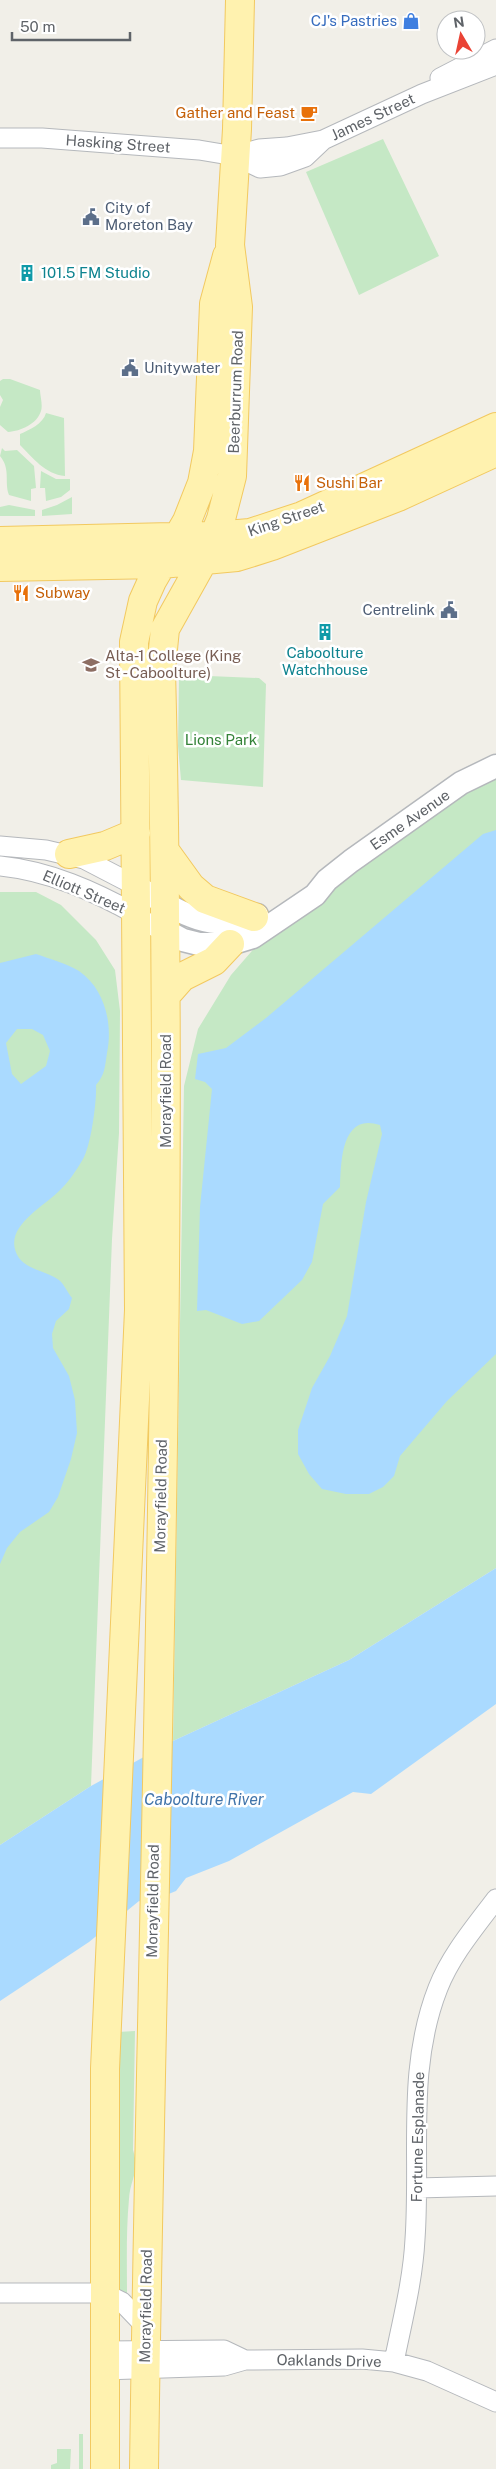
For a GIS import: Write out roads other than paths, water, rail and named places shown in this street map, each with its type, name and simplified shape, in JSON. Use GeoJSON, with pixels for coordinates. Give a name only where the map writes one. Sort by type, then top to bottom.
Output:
{"type":"FeatureCollection","features":[{"type":"Feature","properties":{"kind":"main road","name":"Beerburrum Road"},"geometry":{"type":"LineString","coordinates":[[214,536],[229,491],[235,448],[238,307],[230,245],[240,0]]}},
{"type":"Feature","properties":{"kind":"main road","name":"Beerburrum Road"},"geometry":{"type":"LineString","coordinates":[[178,537],[195,504],[202,483],[208,451],[214,304],[230,245]]}},
{"type":"Feature","properties":{"kind":"main road","name":"King Street"},"geometry":{"type":"LineString","coordinates":[[0,541],[214,536],[250,533],[302,516],[496,427]]}},
{"type":"Feature","properties":{"kind":"main road","name":"King Street"},"geometry":{"type":"LineString","coordinates":[[0,567],[161,564],[238,556],[291,539],[398,497],[496,452]]}},
{"type":"Feature","properties":{"kind":"main road","name":"Morayfield Road"},"geometry":{"type":"LineString","coordinates":[[144,2469],[152,1958],[166,1306],[166,851],[161,669],[163,634],[203,561],[214,536]]}},
{"type":"Feature","properties":{"kind":"main road","name":"Morayfield Road"},"geometry":{"type":"LineString","coordinates":[[105,2469],[103,2154],[108,1984],[139,1310],[134,642],[143,601],[161,564],[178,537]]}},
{"type":"Feature","properties":{"kind":"main road"},"geometry":{"type":"LineString","coordinates":[[69,854],[112,843],[136,833]]}},
{"type":"Feature","properties":{"kind":"main road"},"geometry":{"type":"LineString","coordinates":[[166,851],[191,886],[205,899],[254,917]]}},
{"type":"Feature","properties":{"kind":"main road"},"geometry":{"type":"LineString","coordinates":[[167,994],[182,977],[214,961],[230,944]]}},
{"type":"Feature","properties":{"kind":"street","name":"James Street"},"geometry":{"type":"LineString","coordinates":[[422,94],[444,74],[496,49]]}},
{"type":"Feature","properties":{"kind":"street","name":"James Street"},"geometry":{"type":"LineString","coordinates":[[234,156],[259,149],[287,147],[323,140],[422,94],[496,65]]}},
{"type":"Feature","properties":{"kind":"street","name":"Hasking Street"},"geometry":{"type":"LineString","coordinates":[[0,138],[42,138],[200,150],[234,156]]}},
{"type":"Feature","properties":{"kind":"street","name":"Esme Avenue"},"geometry":{"type":"LineString","coordinates":[[136,886],[193,918],[213,923],[238,922],[254,917],[328,880],[461,783],[496,766]]}},
{"type":"Feature","properties":{"kind":"street","name":"Elliott Street"},"geometry":{"type":"LineString","coordinates":[[0,846],[69,854],[107,869],[136,886]]}},
{"type":"Feature","properties":{"kind":"street","name":"Elliott Street"},"geometry":{"type":"LineString","coordinates":[[0,866],[37,872],[64,880],[137,915]]}},
{"type":"Feature","properties":{"kind":"street","name":"Esme Avenue"},"geometry":{"type":"LineString","coordinates":[[137,915],[166,932],[199,944],[230,944],[254,937],[271,927],[315,896],[328,880]]}},
{"type":"Feature","properties":{"kind":"street","name":"Fortune Esplanade"},"geometry":{"type":"LineString","coordinates":[[394,2362],[415,2240],[416,2090],[422,2041],[438,1987],[462,1943],[496,1899]]}},
{"type":"Feature","properties":{"kind":"street"},"geometry":{"type":"LineString","coordinates":[[416,2188],[496,2186]]}},
{"type":"Feature","properties":{"kind":"street"},"geometry":{"type":"LineString","coordinates":[[0,2292],[104,2293],[122,2302],[145,2349]]}},
{"type":"Feature","properties":{"kind":"street","name":"Oaklands Drive"},"geometry":{"type":"LineString","coordinates":[[104,2361],[145,2349],[224,2350],[245,2360],[362,2359],[394,2362],[427,2370],[496,2402]]}},
{"type":"Feature","properties":{"kind":"water"},"geometry":{"type":"Polygon","coordinates":[[[496,830],[496,1354],[447,1401],[400,1456],[394,1476],[383,1487],[369,1494],[346,1494],[322,1489],[309,1474],[298,1454],[298,1430],[312,1388],[330,1356],[347,1316],[366,1202],[382,1134],[380,1125],[367,1123],[357,1126],[350,1132],[343,1153],[340,1187],[323,1204],[312,1262],[302,1280],[259,1321],[242,1324],[206,1310],[197,1311],[200,1207],[212,1089],[205,1082],[195,1079],[198,1054],[226,1048],[266,1018],[483,834],[496,830]]]}},
{"type":"Feature","properties":{"kind":"water"},"geometry":{"type":"Polygon","coordinates":[[[36,954],[63,963],[79,971],[95,987],[101,997],[108,1019],[109,1042],[103,1074],[96,1085],[93,1123],[86,1153],[68,1181],[25,1220],[15,1238],[15,1247],[19,1258],[32,1268],[59,1280],[72,1298],[69,1309],[56,1321],[52,1334],[53,1348],[69,1376],[75,1400],[77,1433],[71,1459],[58,1497],[49,1512],[20,1532],[7,1548],[0,1564],[0,963],[36,954]],[[17,1029],[6,1043],[12,1074],[21,1084],[46,1066],[50,1051],[43,1035],[32,1029],[17,1029]]]}},
{"type":"Feature","properties":{"kind":"water","name":"Caboolture River"},"geometry":{"type":"Polygon","coordinates":[[[496,1568],[496,1704],[371,1794],[353,1792],[229,1861],[186,1878],[176,1891],[146,1903],[139,1901],[89,1942],[0,2001],[0,1845],[91,1786],[173,1741],[349,1660],[496,1568]]]}},
{"type":"Feature","properties":{"kind":"place","name":"CJ's Pastries"},"geometry":{"type":"Point","coordinates":[411,21]}},
{"type":"Feature","properties":{"kind":"place","name":"Gather and Feast"},"geometry":{"type":"Point","coordinates":[309,113]}},
{"type":"Feature","properties":{"kind":"place","name":"City of Moreton Bay"},"geometry":{"type":"Point","coordinates":[91,217]}},
{"type":"Feature","properties":{"kind":"place","name":"101.5 FM Studio"},"geometry":{"type":"Point","coordinates":[27,273]}},
{"type":"Feature","properties":{"kind":"place","name":"Unitywater"},"geometry":{"type":"Point","coordinates":[130,368]}},
{"type":"Feature","properties":{"kind":"place","name":"Sushi Bar"},"geometry":{"type":"Point","coordinates":[302,483]}},
{"type":"Feature","properties":{"kind":"place","name":"Subway"},"geometry":{"type":"Point","coordinates":[21,593]}},
{"type":"Feature","properties":{"kind":"place","name":"Centrelink"},"geometry":{"type":"Point","coordinates":[449,610]}},
{"type":"Feature","properties":{"kind":"place","name":"Caboolture Watchhouse"},"geometry":{"type":"Point","coordinates":[325,632]}},
{"type":"Feature","properties":{"kind":"place","name":"Alta-1 College (King St - Caboolture)"},"geometry":{"type":"Point","coordinates":[91,665]}},
{"type":"Feature","properties":{"kind":"park label","name":"Lions Park"},"geometry":{"type":"Point","coordinates":[221,740]}}]}
